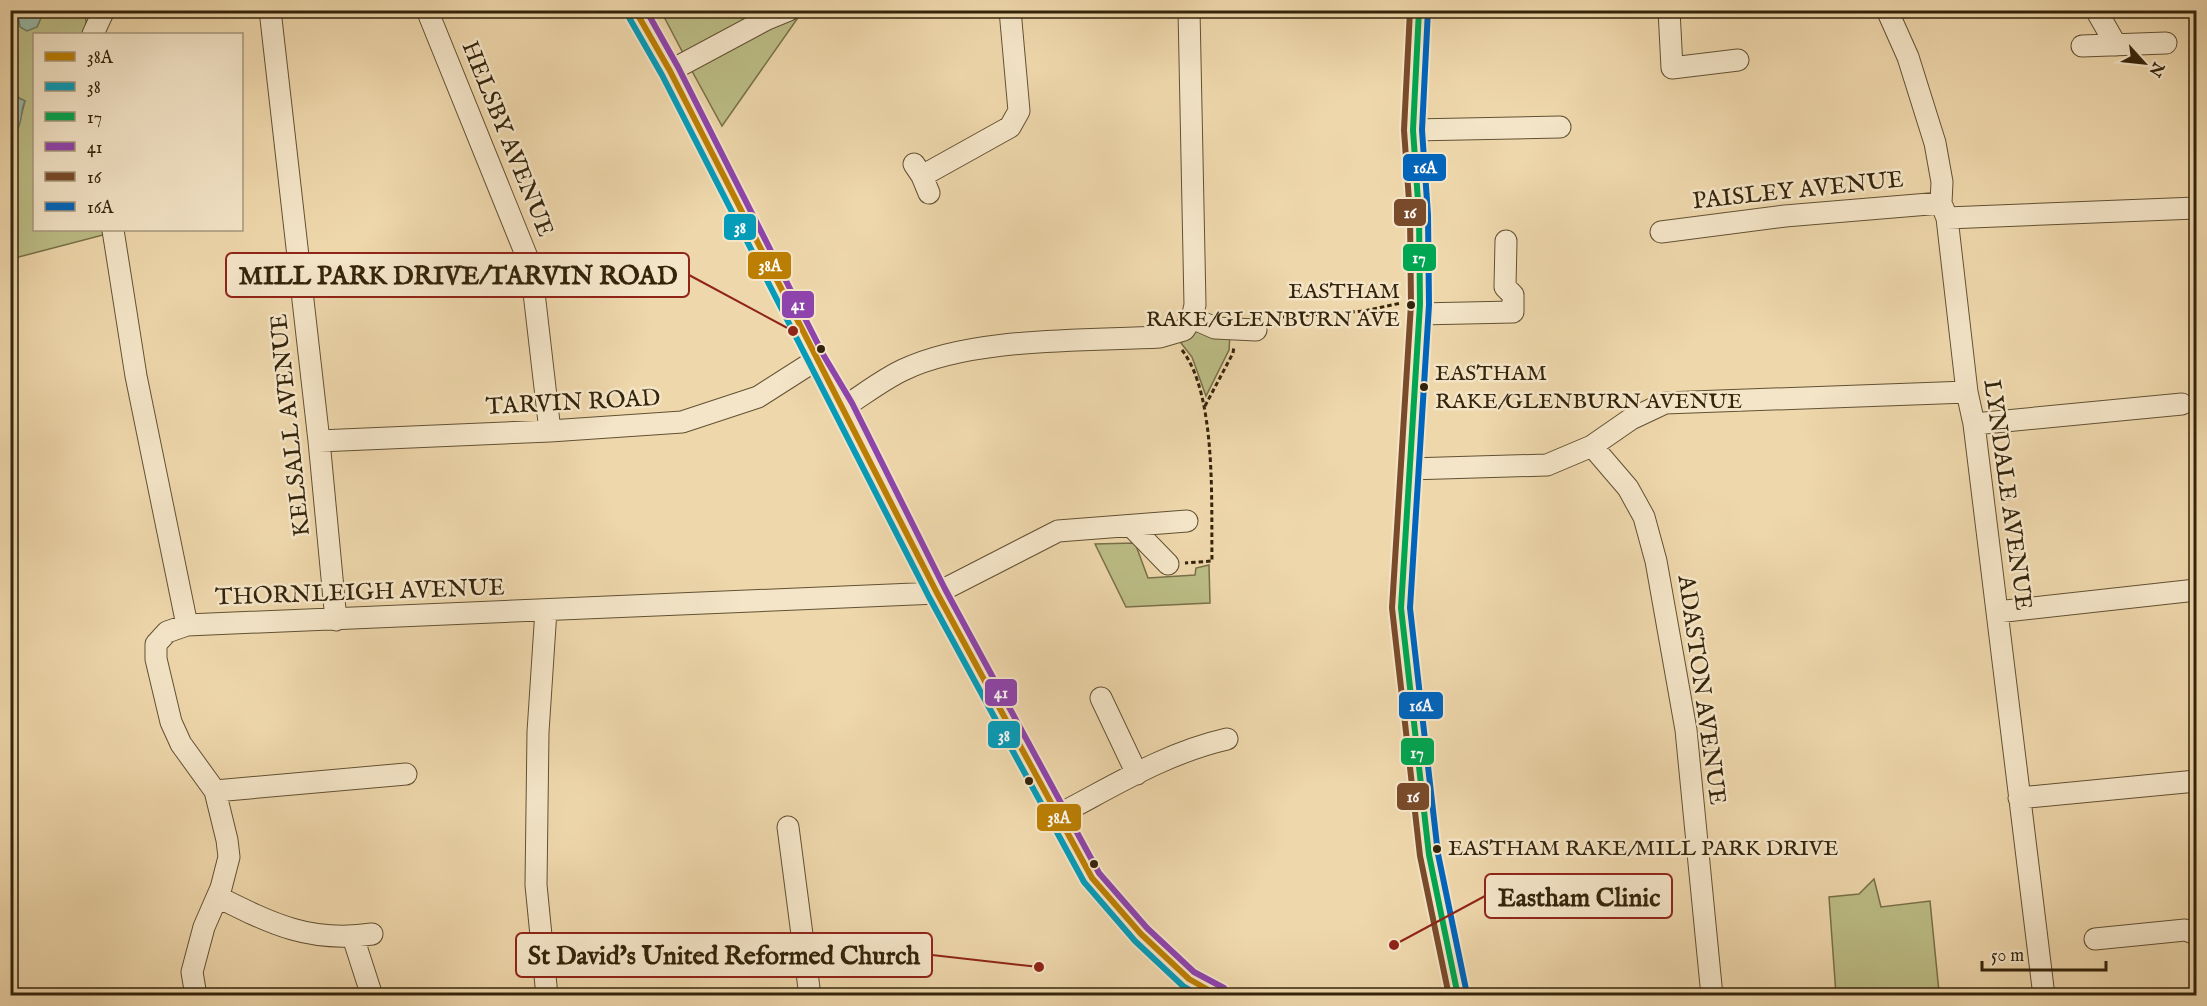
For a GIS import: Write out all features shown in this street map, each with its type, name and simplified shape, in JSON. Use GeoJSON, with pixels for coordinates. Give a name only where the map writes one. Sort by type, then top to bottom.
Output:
{"type":"FeatureCollection","features":[{"type":"Feature","properties":{"kind":"street"},"geometry":{"type":"LineString","coordinates":[[93,33],[104,10]]}},
{"type":"Feature","properties":{"kind":"street","name":"KELSALL AVENUE"},"geometry":{"type":"LineString","coordinates":[[270,10],[319,441],[336,620]]}},
{"type":"Feature","properties":{"kind":"street","name":"HELSBY AVENUE"},"geometry":{"type":"LineString","coordinates":[[427,10],[527,256],[533,284],[550,431]]}},
{"type":"Feature","properties":{"kind":"street"},"geometry":{"type":"LineString","coordinates":[[635,10],[670,71],[816,360],[844,406],[938,593],[1056,816],[1092,878],[1187,987],[1220,996]]}},
{"type":"Feature","properties":{"kind":"street"},"geometry":{"type":"LineString","coordinates":[[670,71],[789,10]]}},
{"type":"Feature","properties":{"kind":"street"},"geometry":{"type":"LineString","coordinates":[[922,178],[1010,127],[1019,111],[1010,10]]}},
{"type":"Feature","properties":{"kind":"street"},"geometry":{"type":"LineString","coordinates":[[844,406],[903,370],[983,347],[1170,335],[1184,330],[1192,318],[1195,305],[1189,10]]}},
{"type":"Feature","properties":{"kind":"street"},"geometry":{"type":"LineString","coordinates":[[1419,10],[1413,130],[1419,215],[1419,309],[1401,608],[1429,855],[1458,996]]}},
{"type":"Feature","properties":{"kind":"street"},"geometry":{"type":"LineString","coordinates":[[1669,10],[1672,68],[1738,60]]}},
{"type":"Feature","properties":{"kind":"street","name":"LYNDALE AVENUE"},"geometry":{"type":"LineString","coordinates":[[1887,10],[1908,57],[1935,143],[1942,182],[2044,996]]}},
{"type":"Feature","properties":{"kind":"street"},"geometry":{"type":"LineString","coordinates":[[2096,10],[2116,45]]}},
{"type":"Feature","properties":{"kind":"street"},"geometry":{"type":"LineString","coordinates":[[2082,46],[2166,43]]}},
{"type":"Feature","properties":{"kind":"street"},"geometry":{"type":"LineString","coordinates":[[1413,130],[1560,127]]}},
{"type":"Feature","properties":{"kind":"street","name":"PAISLEY AVENUE"},"geometry":{"type":"LineString","coordinates":[[1661,232],[1785,216],[1944,210],[2196,208]]}},
{"type":"Feature","properties":{"kind":"street","name":"THORNLEIGH AVENUE"},"geometry":{"type":"LineString","coordinates":[[113,231],[136,376],[187,625],[938,593]]}},
{"type":"Feature","properties":{"kind":"street"},"geometry":{"type":"LineString","coordinates":[[1419,309],[1513,312],[1513,295],[1505,287],[1506,241]]}},
{"type":"Feature","properties":{"kind":"street"},"geometry":{"type":"LineString","coordinates":[[1192,318],[1215,328],[1234,329],[1256,325]]}},
{"type":"Feature","properties":{"kind":"street","name":"TARVIN ROAD"},"geometry":{"type":"LineString","coordinates":[[319,441],[550,431],[682,422],[758,397],[816,360]]}},
{"type":"Feature","properties":{"kind":"street"},"geometry":{"type":"LineString","coordinates":[[1409,469],[1547,465],[1592,446],[1631,419],[1665,404],[1967,392]]}},
{"type":"Feature","properties":{"kind":"street"},"geometry":{"type":"LineString","coordinates":[[1974,424],[2182,404]]}},
{"type":"Feature","properties":{"kind":"street","name":"ADASTON AVENUE"},"geometry":{"type":"LineString","coordinates":[[1592,446],[1628,488],[1644,517],[1656,561],[1686,730],[1712,996]]}},
{"type":"Feature","properties":{"kind":"street"},"geometry":{"type":"LineString","coordinates":[[938,593],[1058,531],[1187,521]]}},
{"type":"Feature","properties":{"kind":"street"},"geometry":{"type":"LineString","coordinates":[[1131,525],[1168,564]]}},
{"type":"Feature","properties":{"kind":"street"},"geometry":{"type":"LineString","coordinates":[[1997,612],[2196,590]]}},
{"type":"Feature","properties":{"kind":"street"},"geometry":{"type":"LineString","coordinates":[[546,610],[538,732],[536,885],[547,996]]}},
{"type":"Feature","properties":{"kind":"street"},"geometry":{"type":"LineString","coordinates":[[187,625],[167,632],[156,644],[156,659],[171,722],[181,744],[215,791],[229,857],[218,897],[204,927],[192,972],[196,996]]}},
{"type":"Feature","properties":{"kind":"street"},"geometry":{"type":"LineString","coordinates":[[1101,698],[1137,774]]}},
{"type":"Feature","properties":{"kind":"street"},"geometry":{"type":"LineString","coordinates":[[1056,816],[1197,746],[1227,740]]}},
{"type":"Feature","properties":{"kind":"street"},"geometry":{"type":"LineString","coordinates":[[215,791],[406,774]]}},
{"type":"Feature","properties":{"kind":"street"},"geometry":{"type":"LineString","coordinates":[[2019,798],[2196,781]]}},
{"type":"Feature","properties":{"kind":"street"},"geometry":{"type":"LineString","coordinates":[[788,827],[810,996]]}},
{"type":"Feature","properties":{"kind":"street"},"geometry":{"type":"LineString","coordinates":[[218,897],[263,920],[303,934],[362,936],[372,996]]}},
{"type":"Feature","properties":{"kind":"street"},"geometry":{"type":"LineString","coordinates":[[2095,939],[2185,930],[2196,934]]}},
{"type":"Feature","properties":{"kind":"path"},"geometry":{"type":"LineString","coordinates":[[1256,325],[1364,310],[1393,303],[1419,309]]}},
{"type":"Feature","properties":{"kind":"path"},"geometry":{"type":"LineString","coordinates":[[1205,406],[1233,353],[1234,329]]}},
{"type":"Feature","properties":{"kind":"path"},"geometry":{"type":"LineString","coordinates":[[1168,564],[1212,561],[1205,406],[1188,358],[1170,335]]}},
{"type":"Feature","properties":{"kind":"green space"},"geometry":{"type":"Polygon","coordinates":[[[665,10],[770,11],[683,53],[662,13],[665,10]]]}},
{"type":"Feature","properties":{"kind":"green space"},"geometry":{"type":"Polygon","coordinates":[[[11,11],[17,11],[17,15],[37,27],[44,11],[85,11],[87,33],[33,33],[33,231],[102,231],[103,235],[11,259],[10,130],[18,128],[25,101],[11,94],[11,11]]]}},
{"type":"Feature","properties":{"kind":"green space"},"geometry":{"type":"Polygon","coordinates":[[[802,12],[722,126],[692,71],[751,35],[802,12]]]}},
{"type":"Feature","properties":{"kind":"green space"},"geometry":{"type":"Polygon","coordinates":[[[1199,326],[1230,334],[1229,350],[1206,396],[1192,357],[1181,343],[1199,326]]]}},
{"type":"Feature","properties":{"kind":"green space"},"geometry":{"type":"Polygon","coordinates":[[[1135,543],[1148,578],[1195,575],[1196,568],[1209,565],[1210,603],[1126,607],[1095,544],[1135,543]]]}},
{"type":"Feature","properties":{"kind":"green space"},"geometry":{"type":"Polygon","coordinates":[[[1874,879],[1881,907],[1930,901],[1939,992],[1918,996],[1836,995],[1829,897],[1859,894],[1874,879]]]}},
{"type":"Feature","properties":{"kind":"shaded area"},"geometry":{"type":"Polygon","coordinates":[[[17,10],[44,11],[37,27],[27,31],[20,27],[17,10]]]}},
{"type":"Feature","properties":{"kind":"shaded area"},"geometry":{"type":"Polygon","coordinates":[[[10,94],[25,101],[18,128],[11,130],[10,94]]]}},
{"type":"Feature","properties":{"kind":"transit line","name":"38A"},"geometry":{"type":"LineString","coordinates":[[635,10],[670,71],[937,593],[1092,878],[1141,934],[1189,979],[1219,996]]}},
{"type":"Feature","properties":{"kind":"transit line","name":"41"},"geometry":{"type":"LineString","coordinates":[[646,10],[678,67],[824,356],[852,403],[945,589],[1099,873],[1147,928],[1194,972],[1224,988]]}},
{"type":"Feature","properties":{"kind":"transit line","name":"16"},"geometry":{"type":"LineString","coordinates":[[1410,10],[1404,130],[1410,215],[1411,304],[1392,608],[1420,856],[1449,996]]}},
{"type":"Feature","properties":{"kind":"transit line","name":"17"},"geometry":{"type":"LineString","coordinates":[[1419,10],[1413,130],[1419,215],[1420,304],[1401,608],[1429,855],[1458,996]]}},
{"type":"Feature","properties":{"kind":"transit line","name":"16A"},"geometry":{"type":"LineString","coordinates":[[1428,10],[1422,130],[1428,215],[1429,305],[1410,608],[1438,854],[1467,994]]}},
{"type":"Feature","properties":{"kind":"transit line","name":"38"},"geometry":{"type":"LineString","coordinates":[[627,14],[662,75],[929,597],[1084,882],[1135,941],[1183,986],[1200,996]]}},
{"type":"Feature","properties":{"kind":"place","name":"EASTHAM RAKE/GLENBURN AVE"},"geometry":{"type":"Point","coordinates":[1411,305]}},
{"type":"Feature","properties":{"kind":"place","name":"MILL PARK DRIVE/TARVIN ROAD"},"geometry":{"type":"Point","coordinates":[793,331]}},
{"type":"Feature","properties":{"kind":"place","name":"EASTHAM RAKE/GLENBURN AVENUE"},"geometry":{"type":"Point","coordinates":[1424,387]}},
{"type":"Feature","properties":{"kind":"place","name":"EASTHAM RAKE/MILL PARK DRIVE"},"geometry":{"type":"Point","coordinates":[1437,849]}},
{"type":"Feature","properties":{"kind":"place","name":"Eastham Clinic"},"geometry":{"type":"Point","coordinates":[1394,945]}},
{"type":"Feature","properties":{"kind":"place","name":"St David's United Reformed Church"},"geometry":{"type":"Point","coordinates":[1039,967]}}]}
